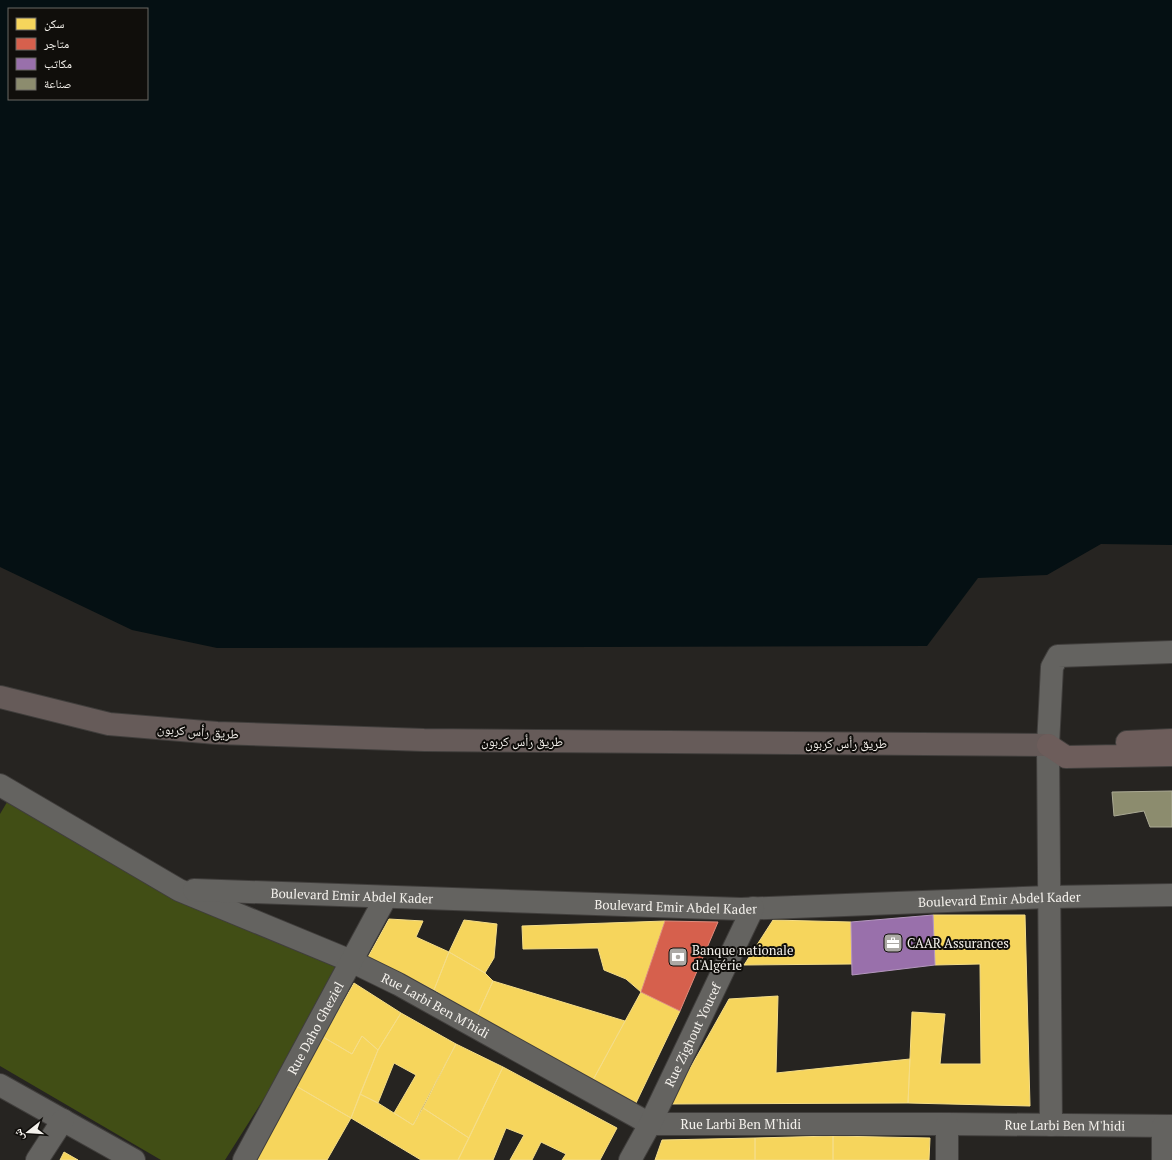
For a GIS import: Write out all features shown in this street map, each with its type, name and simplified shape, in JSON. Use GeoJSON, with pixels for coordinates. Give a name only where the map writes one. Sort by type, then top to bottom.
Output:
{"type":"FeatureCollection","features":[{"type":"Feature","properties":{"kind":"highway"},"geometry":{"type":"LineString","coordinates":[[1048,745],[1172,740]]}},
{"type":"Feature","properties":{"kind":"highway"},"geometry":{"type":"LineString","coordinates":[[1048,745],[1066,757],[1172,755]]}},
{"type":"Feature","properties":{"kind":"main road","name":"طريق رأس كربون"},"geometry":{"type":"LineString","coordinates":[[0,697],[109,724],[217,733],[424,740],[1048,745]]}},
{"type":"Feature","properties":{"kind":"street"},"geometry":{"type":"LineString","coordinates":[[1050,1125],[1048,745],[1052,667],[1058,656],[1172,652]]}},
{"type":"Feature","properties":{"kind":"street","name":"Rue Larbi Ben M'hidi"},"geometry":{"type":"LineString","coordinates":[[2,791],[179,890],[352,961],[405,988],[650,1124],[1168,1126]]}},
{"type":"Feature","properties":{"kind":"street","name":"Boulevard Emir Abdel Kader"},"geometry":{"type":"LineString","coordinates":[[179,890],[753,908],[1049,897],[1172,896]]}},
{"type":"Feature","properties":{"kind":"street","name":"Rue Daho Gheziel"},"geometry":{"type":"LineString","coordinates":[[244,1160],[386,897]]}},
{"type":"Feature","properties":{"kind":"street","name":"Rue Zighout Youcef"},"geometry":{"type":"LineString","coordinates":[[630,1160],[650,1124],[753,908]]}},
{"type":"Feature","properties":{"kind":"street"},"geometry":{"type":"LineString","coordinates":[[0,1085],[134,1160]]}},
{"type":"Feature","properties":{"kind":"street"},"geometry":{"type":"LineString","coordinates":[[37,1160],[63,1120]]}},
{"type":"Feature","properties":{"kind":"street"},"geometry":{"type":"LineString","coordinates":[[947,1124],[947,1160]]}},
{"type":"Feature","properties":{"kind":"street"},"geometry":{"type":"LineString","coordinates":[[1163,1160],[1168,1126]]}},
{"type":"Feature","properties":{"kind":"green space"},"geometry":{"type":"Polygon","coordinates":[[[13,792],[177,892],[351,961],[225,1160],[161,1160],[0,1066],[0,814],[13,792]]]}},
{"type":"Feature","properties":{"kind":"shaded area"},"geometry":{"type":"Polygon","coordinates":[[[0,0],[1172,0],[1172,545],[1101,544],[1047,575],[978,578],[927,646],[217,648],[132,630],[0,567],[0,0]]]}},
{"type":"Feature","properties":{"kind":"building: سكن"},"geometry":{"type":"Polygon","coordinates":[[[933,915],[1025,915],[1030,1106],[908,1103],[912,1012],[945,1014],[940,1064],[981,1064],[980,964],[935,965],[933,915]]]}},
{"type":"Feature","properties":{"kind":"building: سكن"},"geometry":{"type":"Polygon","coordinates":[[[389,919],[423,921],[416,937],[449,952],[434,990],[368,957],[389,919]]]}},
{"type":"Feature","properties":{"kind":"building: سكن"},"geometry":{"type":"Polygon","coordinates":[[[464,920],[497,924],[494,958],[485,973],[449,952],[464,920]]]}},
{"type":"Feature","properties":{"kind":"building: سكن"},"geometry":{"type":"Polygon","coordinates":[[[773,920],[851,922],[852,964],[744,965],[773,920]]]}},
{"type":"Feature","properties":{"kind":"building: سكن"},"geometry":{"type":"Polygon","coordinates":[[[665,921],[641,992],[626,979],[604,970],[598,948],[523,949],[522,926],[665,921]]]}},
{"type":"Feature","properties":{"kind":"building: سكن"},"geometry":{"type":"Polygon","coordinates":[[[449,952],[485,973],[493,981],[477,1016],[434,990],[449,952]]]}},
{"type":"Feature","properties":{"kind":"building: سكن"},"geometry":{"type":"Polygon","coordinates":[[[493,981],[625,1021],[593,1080],[477,1016],[493,981]]]}},
{"type":"Feature","properties":{"kind":"building: سكن"},"geometry":{"type":"Polygon","coordinates":[[[354,983],[401,1013],[378,1050],[362,1036],[352,1054],[323,1037],[354,983]]]}},
{"type":"Feature","properties":{"kind":"building: سكن"},"geometry":{"type":"Polygon","coordinates":[[[641,992],[680,1011],[636,1103],[593,1080],[641,992]]]}},
{"type":"Feature","properties":{"kind":"building: سكن"},"geometry":{"type":"Polygon","coordinates":[[[778,996],[776,1073],[910,1059],[908,1103],[670,1104],[729,999],[778,996]]]}},
{"type":"Feature","properties":{"kind":"building: سكن"},"geometry":{"type":"Polygon","coordinates":[[[401,1013],[456,1044],[413,1125],[394,1113],[416,1075],[394,1063],[378,1103],[360,1094],[378,1050],[401,1013]]]}},
{"type":"Feature","properties":{"kind":"building: سكن"},"geometry":{"type":"Polygon","coordinates":[[[362,1036],[378,1050],[351,1118],[296,1086],[323,1037],[352,1054],[362,1036]]]}},
{"type":"Feature","properties":{"kind":"building: سكن"},"geometry":{"type":"Polygon","coordinates":[[[456,1044],[503,1067],[469,1138],[423,1108],[456,1044]]]}},
{"type":"Feature","properties":{"kind":"building: سكن"},"geometry":{"type":"Polygon","coordinates":[[[503,1067],[617,1128],[600,1160],[562,1160],[566,1154],[541,1142],[532,1160],[510,1160],[524,1135],[506,1128],[493,1160],[458,1160],[503,1067]]]}},
{"type":"Feature","properties":{"kind":"building: سكن"},"geometry":{"type":"Polygon","coordinates":[[[296,1086],[351,1118],[327,1160],[258,1160],[254,1158],[296,1086]]]}},
{"type":"Feature","properties":{"kind":"building: سكن"},"geometry":{"type":"Polygon","coordinates":[[[360,1094],[378,1103],[413,1125],[423,1108],[469,1138],[458,1160],[421,1160],[351,1118],[360,1094]]]}},
{"type":"Feature","properties":{"kind":"building: سكن"},"geometry":{"type":"Polygon","coordinates":[[[833,1136],[930,1138],[929,1160],[833,1160],[833,1136]]]}},
{"type":"Feature","properties":{"kind":"building: سكن"},"geometry":{"type":"Polygon","coordinates":[[[833,1136],[833,1160],[755,1160],[755,1138],[833,1136]]]}},
{"type":"Feature","properties":{"kind":"building: سكن"},"geometry":{"type":"Polygon","coordinates":[[[755,1138],[755,1160],[655,1160],[662,1140],[755,1138]]]}},
{"type":"Feature","properties":{"kind":"building: سكن"},"geometry":{"type":"Polygon","coordinates":[[[64,1152],[78,1160],[60,1160],[64,1152]]]}},
{"type":"Feature","properties":{"kind":"building: متاجر","name":"Banque nationale d'Algérie"},"geometry":{"type":"Polygon","coordinates":[[[665,921],[718,922],[680,1011],[641,992],[665,921]]]}},
{"type":"Feature","properties":{"kind":"building: مكاتب","name":"CAAR Assurances"},"geometry":{"type":"Polygon","coordinates":[[[933,915],[935,965],[852,975],[851,922],[933,915]]]}},
{"type":"Feature","properties":{"kind":"building: صناعة"},"geometry":{"type":"Polygon","coordinates":[[[1172,791],[1172,827],[1150,827],[1144,811],[1114,816],[1112,792],[1172,791]]]}},
{"type":"Feature","properties":{"kind":"place","name":"CAAR Assurances"},"geometry":{"type":"Point","coordinates":[893,943]}},
{"type":"Feature","properties":{"kind":"place","name":"Banque nationale d'Algérie"},"geometry":{"type":"Point","coordinates":[678,957]}}]}
